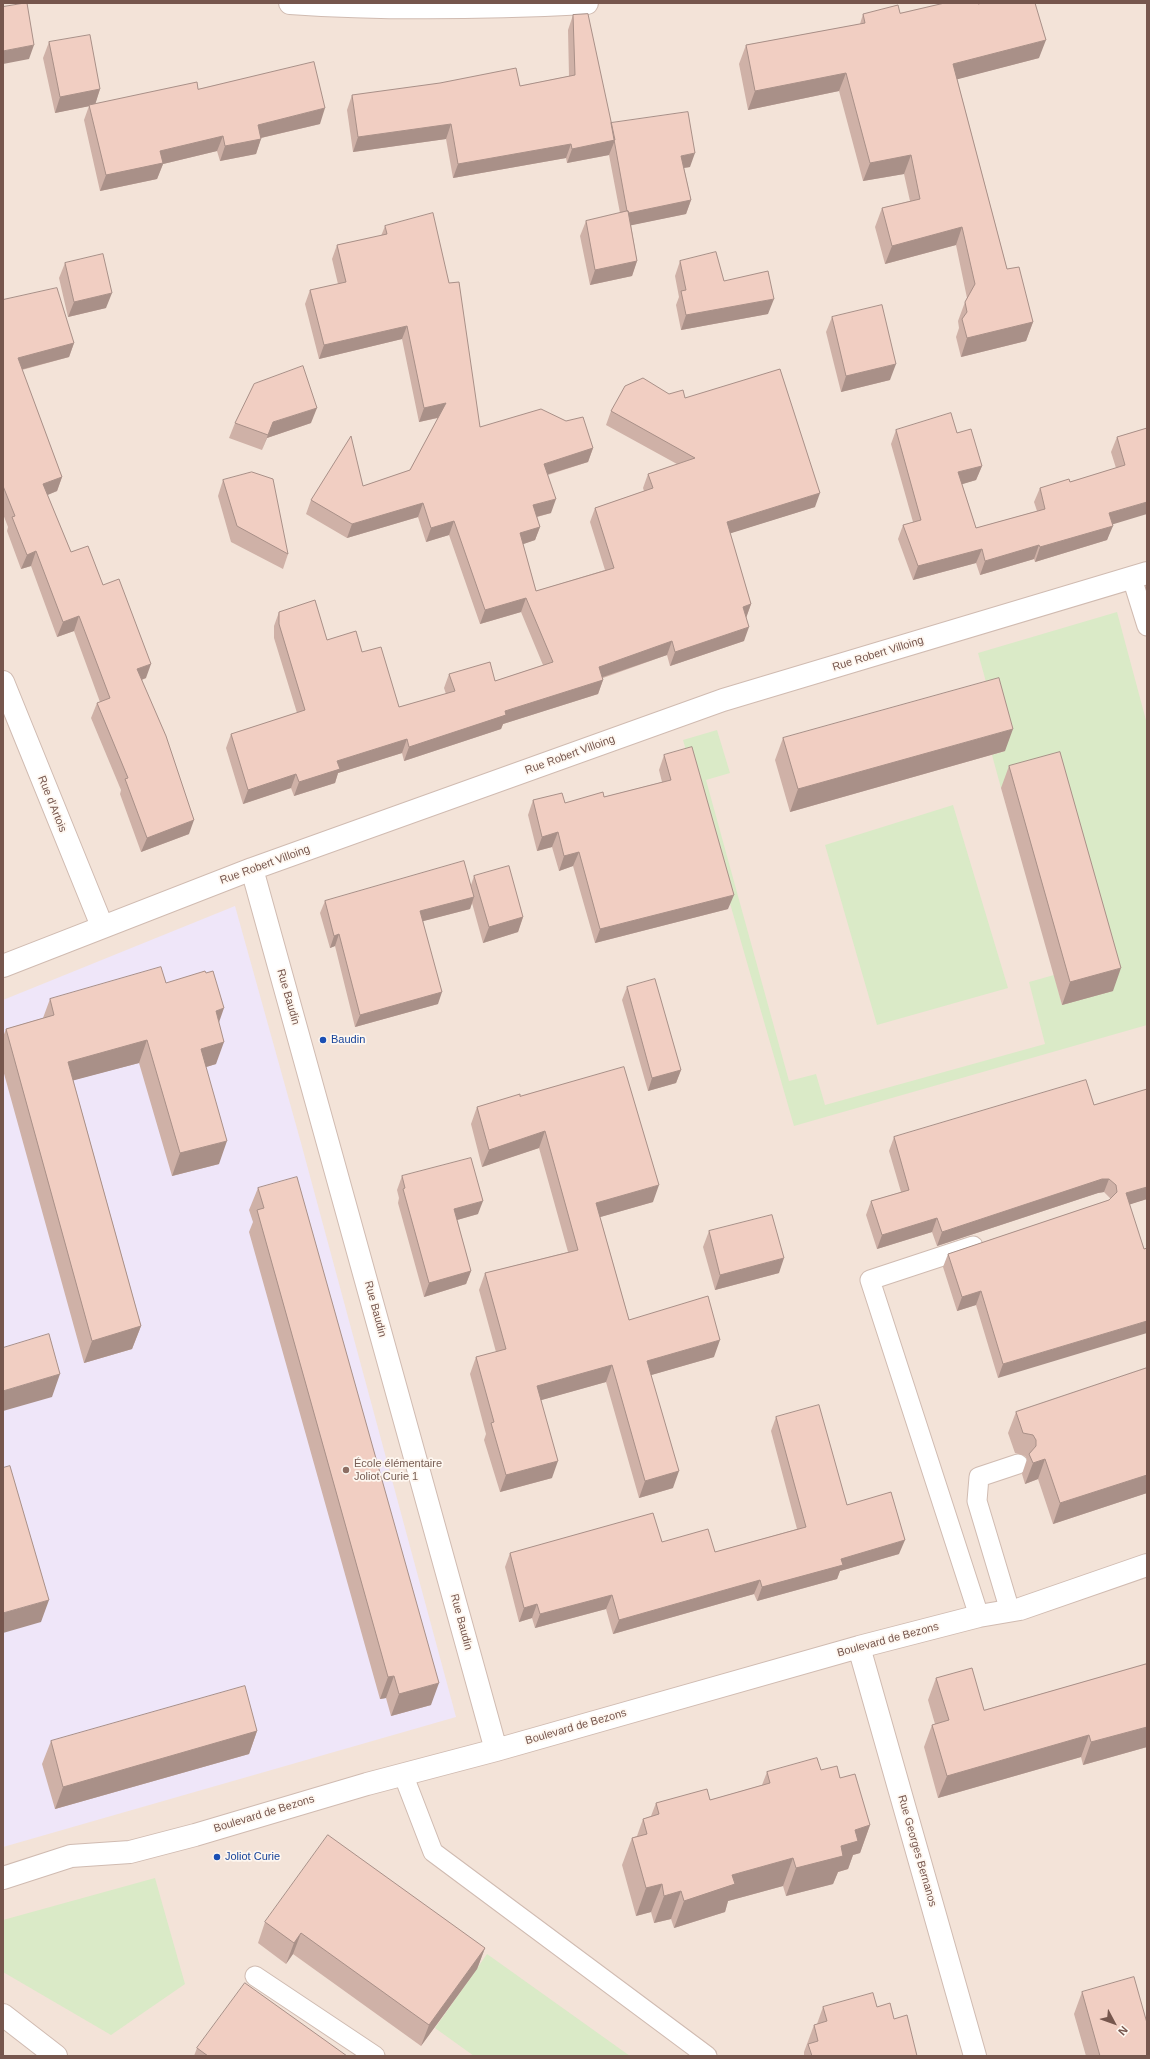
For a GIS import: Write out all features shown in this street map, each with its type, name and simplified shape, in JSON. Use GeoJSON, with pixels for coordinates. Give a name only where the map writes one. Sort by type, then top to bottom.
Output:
{"type":"FeatureCollection","features":[{"type":"Feature","properties":{"kind":"street"},"geometry":{"type":"LineString","coordinates":[[290,3],[345,7],[522,6],[587,3]]}},
{"type":"Feature","properties":{"kind":"street","name":"Rue Robert Villoing"},"geometry":{"type":"LineString","coordinates":[[3,966],[102,926],[252,869],[723,700],[1140,576]]}},
{"type":"Feature","properties":{"kind":"street","name":"Rue d'Artois"},"geometry":{"type":"LineString","coordinates":[[3,682],[102,926]]}},
{"type":"Feature","properties":{"kind":"street","name":"Rue Baudin"},"geometry":{"type":"LineString","coordinates":[[252,869],[496,1750]]}},
{"type":"Feature","properties":{"kind":"street","name":"Boulevard de Bezons"},"geometry":{"type":"LineString","coordinates":[[3,1878],[71,1856],[130,1852],[195,1835],[403,1774],[496,1750],[859,1647],[979,1616],[1010,1611],[1147,1565]]}},
{"type":"Feature","properties":{"kind":"street","name":"Rue Georges Bernanos"},"geometry":{"type":"LineString","coordinates":[[859,1647],[975,2056]]}},
{"type":"Feature","properties":{"kind":"street"},"geometry":{"type":"LineString","coordinates":[[3,2016],[56,2056]]}},
{"type":"Feature","properties":{"kind":"lane"},"geometry":{"type":"LineString","coordinates":[[1140,576],[1147,626]]}},
{"type":"Feature","properties":{"kind":"lane"},"geometry":{"type":"LineString","coordinates":[[979,1616],[870,1280],[989,1240]]}},
{"type":"Feature","properties":{"kind":"lane"},"geometry":{"type":"LineString","coordinates":[[1010,1611],[978,1502],[979,1477],[1018,1464]]}},
{"type":"Feature","properties":{"kind":"lane"},"geometry":{"type":"LineString","coordinates":[[403,1774],[433,1852],[707,2056]]}},
{"type":"Feature","properties":{"kind":"lane"},"geometry":{"type":"LineString","coordinates":[[255,1976],[374,2056]]}},
{"type":"Feature","properties":{"kind":"shaded area"},"geometry":{"type":"Polygon","coordinates":[[[3,3],[1147,3],[1147,2056],[3,2056],[3,3]]]}},
{"type":"Feature","properties":{"kind":"shaded area"},"geometry":{"type":"Polygon","coordinates":[[[235,906],[301,1143],[456,1717],[3,1847],[3,1000],[235,906]]]}},
{"type":"Feature","properties":{"kind":"green space"},"geometry":{"type":"Polygon","coordinates":[[[1117,612],[1147,724],[1147,1025],[794,1126],[683,740],[717,730],[730,773],[706,780],[789,1081],[816,1074],[825,1105],[1045,1044],[1029,982],[1054,975],[1062,1005],[1052,774],[1001,788],[992,755],[1005,751],[978,653],[1117,612]]]}},
{"type":"Feature","properties":{"kind":"green space"},"geometry":{"type":"Polygon","coordinates":[[[953,805],[1008,988],[877,1025],[825,845],[953,805]]]}},
{"type":"Feature","properties":{"kind":"green space"},"geometry":{"type":"Polygon","coordinates":[[[155,1878],[185,1984],[111,2035],[3,1972],[3,1920],[155,1878]]]}},
{"type":"Feature","properties":{"kind":"green space"},"geometry":{"type":"Polygon","coordinates":[[[487,1954],[630,2056],[474,2056],[435,2028],[487,1954]]]}},
{"type":"Feature","properties":{"kind":"building"},"geometry":{"type":"Polygon","coordinates":[[[27,3],[34,45],[3,51],[3,7],[27,3]]]}},
{"type":"Feature","properties":{"kind":"building"},"geometry":{"type":"Polygon","coordinates":[[[945,3],[1035,3],[1046,40],[953,64],[1007,269],[1019,267],[1033,322],[967,338],[962,319],[967,312],[965,302],[975,284],[962,227],[892,246],[882,208],[920,199],[911,155],[870,163],[846,73],[755,91],[746,45],[865,23],[863,14],[898,5],[900,13],[945,3]]]}},
{"type":"Feature","properties":{"kind":"building"},"geometry":{"type":"Polygon","coordinates":[[[588,14],[615,140],[572,149],[571,144],[458,164],[451,124],[358,137],[352,95],[440,83],[516,68],[520,86],[575,75],[573,15],[588,14]]]}},
{"type":"Feature","properties":{"kind":"building"},"geometry":{"type":"Polygon","coordinates":[[[90,35],[100,89],[60,97],[49,42],[90,35]]]}},
{"type":"Feature","properties":{"kind":"building"},"geometry":{"type":"Polygon","coordinates":[[[314,62],[325,108],[258,125],[261,139],[225,146],[223,136],[160,151],[163,163],[106,175],[89,105],[197,82],[198,89],[314,62]]]}},
{"type":"Feature","properties":{"kind":"building"},"geometry":{"type":"Polygon","coordinates":[[[688,112],[695,153],[681,156],[691,200],[629,213],[627,211],[611,123],[688,112]]]}},
{"type":"Feature","properties":{"kind":"building"},"geometry":{"type":"Polygon","coordinates":[[[628,211],[637,261],[595,270],[586,221],[628,211]]]}},
{"type":"Feature","properties":{"kind":"building"},"geometry":{"type":"Polygon","coordinates":[[[433,213],[449,283],[459,282],[480,427],[541,409],[566,421],[583,417],[593,448],[544,464],[556,499],[533,505],[540,527],[520,533],[536,591],[614,568],[595,508],[653,488],[648,474],[695,458],[611,411],[625,386],[643,378],[669,394],[683,390],[685,398],[780,369],[820,493],[727,522],[751,604],[743,607],[749,627],[675,652],[672,641],[599,667],[603,680],[505,711],[506,715],[409,747],[407,739],[337,761],[340,769],[299,782],[296,774],[248,790],[231,734],[305,710],[279,624],[279,612],[315,600],[327,640],[356,631],[362,652],[381,647],[399,707],[455,691],[449,674],[490,662],[495,681],[553,662],[526,598],[485,610],[454,521],[431,528],[423,503],[352,524],[311,500],[351,436],[363,486],[410,470],[446,403],[424,408],[407,326],[324,345],[310,290],[346,282],[337,245],[387,234],[385,226],[433,213]]]}},
{"type":"Feature","properties":{"kind":"building"},"geometry":{"type":"Polygon","coordinates":[[[716,252],[724,281],[768,271],[774,299],[686,315],[681,291],[686,290],[680,261],[716,252]]]}},
{"type":"Feature","properties":{"kind":"building"},"geometry":{"type":"Polygon","coordinates":[[[103,254],[112,293],[74,302],[65,263],[103,254]]]}},
{"type":"Feature","properties":{"kind":"building"},"geometry":{"type":"Polygon","coordinates":[[[57,288],[74,343],[18,358],[62,477],[43,484],[71,552],[88,546],[103,585],[119,579],[151,664],[137,669],[166,736],[194,820],[147,838],[125,779],[128,778],[97,703],[110,698],[79,616],[63,622],[36,551],[27,555],[12,517],[15,516],[3,486],[3,300],[57,288]]]}},
{"type":"Feature","properties":{"kind":"building"},"geometry":{"type":"Polygon","coordinates":[[[882,305],[896,364],[846,376],[832,317],[882,305]]]}},
{"type":"Feature","properties":{"kind":"building"},"geometry":{"type":"Polygon","coordinates":[[[303,366],[317,408],[273,422],[268,435],[235,423],[254,384],[303,366]]]}},
{"type":"Feature","properties":{"kind":"building"},"geometry":{"type":"Polygon","coordinates":[[[951,413],[957,433],[971,429],[982,466],[958,472],[976,528],[1045,509],[1040,488],[1069,479],[1070,482],[1125,465],[1117,437],[1147,428],[1147,502],[1109,513],[1113,526],[1040,547],[1039,545],[985,561],[982,549],[918,566],[903,525],[921,520],[896,430],[951,413]]]}},
{"type":"Feature","properties":{"kind":"building"},"geometry":{"type":"Polygon","coordinates":[[[252,472],[273,479],[288,554],[237,526],[223,480],[252,472]]]}},
{"type":"Feature","properties":{"kind":"building"},"geometry":{"type":"Polygon","coordinates":[[[999,678],[1013,729],[798,789],[783,738],[999,678]]]}},
{"type":"Feature","properties":{"kind":"building"},"geometry":{"type":"Polygon","coordinates":[[[692,747],[734,895],[600,929],[579,852],[564,856],[558,832],[542,837],[533,800],[562,793],[565,803],[603,792],[604,797],[671,780],[664,755],[692,747]]]}},
{"type":"Feature","properties":{"kind":"building"},"geometry":{"type":"Polygon","coordinates":[[[1060,752],[1121,968],[1070,982],[1009,766],[1060,752]]]}},
{"type":"Feature","properties":{"kind":"building"},"geometry":{"type":"Polygon","coordinates":[[[464,861],[474,897],[420,911],[442,992],[360,1015],[339,934],[334,936],[325,901],[464,861]]]}},
{"type":"Feature","properties":{"kind":"building"},"geometry":{"type":"Polygon","coordinates":[[[509,866],[523,917],[489,927],[474,876],[509,866]]]}},
{"type":"Feature","properties":{"kind":"building"},"geometry":{"type":"Polygon","coordinates":[[[161,967],[166,983],[205,971],[206,973],[213,971],[224,1008],[216,1011],[224,1042],[201,1049],[227,1141],[180,1153],[147,1040],[68,1062],[141,1326],[92,1341],[6,1029],[54,1015],[50,999],[161,967]]]}},
{"type":"Feature","properties":{"kind":"building"},"geometry":{"type":"Polygon","coordinates":[[[655,979],[681,1070],[652,1078],[627,987],[655,979]]]}},
{"type":"Feature","properties":{"kind":"building"},"geometry":{"type":"Polygon","coordinates":[[[624,1067],[659,1185],[596,1203],[629,1320],[708,1296],[720,1340],[647,1361],[679,1471],[645,1481],[612,1365],[537,1386],[558,1461],[506,1475],[491,1423],[494,1422],[476,1357],[506,1349],[485,1273],[578,1250],[545,1131],[489,1150],[477,1107],[520,1094],[520,1096],[624,1067]]]}},
{"type":"Feature","properties":{"kind":"building"},"geometry":{"type":"Polygon","coordinates":[[[1086,1080],[1094,1105],[1147,1089],[1147,1187],[1126,1193],[1144,1249],[1147,1248],[1147,1321],[1003,1364],[981,1291],[962,1297],[948,1254],[1109,1200],[1117,1192],[1116,1185],[1109,1179],[1102,1179],[942,1232],[937,1218],[882,1235],[871,1201],[909,1190],[894,1137],[1086,1080]]]}},
{"type":"Feature","properties":{"kind":"building"},"geometry":{"type":"Polygon","coordinates":[[[471,1158],[483,1201],[454,1209],[471,1271],[429,1283],[403,1189],[405,1188],[402,1176],[471,1158]]]}},
{"type":"Feature","properties":{"kind":"building"},"geometry":{"type":"Polygon","coordinates":[[[297,1177],[439,1683],[399,1694],[394,1676],[388,1677],[257,1210],[264,1208],[258,1188],[297,1177]]]}},
{"type":"Feature","properties":{"kind":"building"},"geometry":{"type":"Polygon","coordinates":[[[772,1215],[784,1258],[720,1275],[709,1231],[772,1215]]]}},
{"type":"Feature","properties":{"kind":"building"},"geometry":{"type":"Polygon","coordinates":[[[49,1334],[60,1374],[3,1391],[3,1348],[49,1334]]]}},
{"type":"Feature","properties":{"kind":"building"},"geometry":{"type":"Polygon","coordinates":[[[1147,1368],[1147,1475],[1060,1503],[1045,1459],[1033,1463],[1029,1454],[1036,1446],[1036,1440],[1033,1435],[1023,1433],[1016,1412],[1147,1368]]]}},
{"type":"Feature","properties":{"kind":"building"},"geometry":{"type":"Polygon","coordinates":[[[819,1405],[847,1505],[891,1492],[905,1540],[841,1559],[843,1565],[762,1587],[760,1580],[619,1620],[612,1595],[540,1614],[537,1604],[524,1608],[510,1553],[653,1513],[662,1542],[708,1529],[715,1552],[806,1527],[776,1417],[819,1405]]]}},
{"type":"Feature","properties":{"kind":"building"},"geometry":{"type":"Polygon","coordinates":[[[10,1466],[49,1600],[3,1613],[3,1468],[10,1466]]]}},
{"type":"Feature","properties":{"kind":"building"},"geometry":{"type":"Polygon","coordinates":[[[1147,1664],[1147,1727],[1091,1742],[1089,1735],[947,1776],[932,1725],[949,1720],[936,1678],[972,1668],[984,1710],[1147,1664]]]}},
{"type":"Feature","properties":{"kind":"building"},"geometry":{"type":"Polygon","coordinates":[[[245,1686],[257,1731],[63,1787],[51,1741],[245,1686]]]}},
{"type":"Feature","properties":{"kind":"building"},"geometry":{"type":"Polygon","coordinates":[[[817,1758],[821,1770],[837,1766],[840,1778],[855,1774],[870,1825],[855,1830],[858,1841],[841,1846],[843,1856],[796,1868],[793,1858],[732,1875],[735,1884],[684,1901],[681,1891],[664,1896],[662,1884],[646,1888],[632,1838],[647,1834],[643,1819],[659,1814],[656,1803],[707,1789],[710,1800],[770,1783],[767,1772],[817,1758]]]}},
{"type":"Feature","properties":{"kind":"building"},"geometry":{"type":"Polygon","coordinates":[[[328,1835],[485,1948],[429,2025],[301,1933],[294,1943],[265,1922],[328,1835]]]}},
{"type":"Feature","properties":{"kind":"building"},"geometry":{"type":"Polygon","coordinates":[[[1134,1977],[1147,2023],[1147,2056],[1100,2056],[1082,1992],[1134,1977]]]}},
{"type":"Feature","properties":{"kind":"building"},"geometry":{"type":"Polygon","coordinates":[[[245,1983],[347,2056],[208,2056],[197,2048],[245,1983]]]}},
{"type":"Feature","properties":{"kind":"building"},"geometry":{"type":"Polygon","coordinates":[[[873,1993],[877,2007],[890,2003],[894,2019],[907,2015],[917,2056],[812,2056],[808,2044],[818,2041],[814,2025],[827,2021],[823,2007],[873,1993]]]}},
{"type":"Feature","properties":{"kind":"place","name":"Baudin"},"geometry":{"type":"Point","coordinates":[323,1040]}},
{"type":"Feature","properties":{"kind":"place","name":"École élémentaire Joliot Curie 1"},"geometry":{"type":"Point","coordinates":[346,1470]}},
{"type":"Feature","properties":{"kind":"place","name":"Joliot Curie"},"geometry":{"type":"Point","coordinates":[217,1857]}}]}
